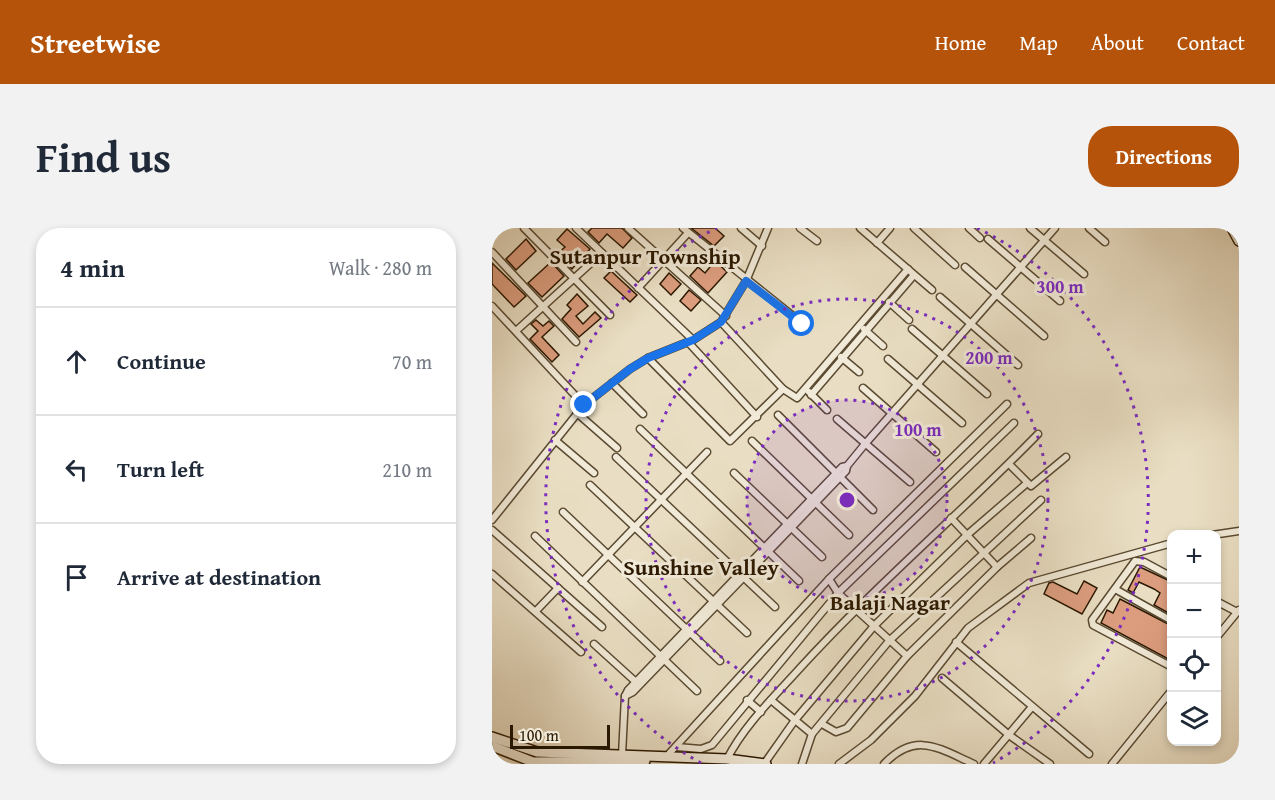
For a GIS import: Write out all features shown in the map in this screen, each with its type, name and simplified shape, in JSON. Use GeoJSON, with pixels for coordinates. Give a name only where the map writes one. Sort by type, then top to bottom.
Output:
{"type":"FeatureCollection","features":[{"type":"Feature","properties":{"kind":"main road"},"geometry":{"type":"LineString","coordinates":[[1232,228],[1239,241]]}},
{"type":"Feature","properties":{"kind":"main road"},"geometry":{"type":"LineString","coordinates":[[492,737],[537,752],[727,759],[765,764]]}},
{"type":"Feature","properties":{"kind":"main road"},"geometry":{"type":"LineString","coordinates":[[492,746],[533,762],[661,761],[698,764]]}},
{"type":"Feature","properties":{"kind":"street"},"geometry":{"type":"LineString","coordinates":[[524,228],[610,315]]}},
{"type":"Feature","properties":{"kind":"street"},"geometry":{"type":"LineString","coordinates":[[628,228],[726,316]]}},
{"type":"Feature","properties":{"kind":"street"},"geometry":{"type":"LineString","coordinates":[[741,228],[762,246]]}},
{"type":"Feature","properties":{"kind":"street"},"geometry":{"type":"LineString","coordinates":[[492,520],[584,405],[648,358],[690,341],[721,322],[746,281],[768,228]]}},
{"type":"Feature","properties":{"kind":"street"},"geometry":{"type":"LineString","coordinates":[[800,228],[817,241]]}},
{"type":"Feature","properties":{"kind":"street"},"geometry":{"type":"LineString","coordinates":[[860,228],[932,290]]}},
{"type":"Feature","properties":{"kind":"street"},"geometry":{"type":"LineString","coordinates":[[877,243],[890,228]]}},
{"type":"Feature","properties":{"kind":"street"},"geometry":{"type":"LineString","coordinates":[[914,228],[955,265]]}},
{"type":"Feature","properties":{"kind":"street"},"geometry":{"type":"LineString","coordinates":[[969,228],[1021,267],[1060,301]]}},
{"type":"Feature","properties":{"kind":"street"},"geometry":{"type":"LineString","coordinates":[[1030,228],[1084,274]]}},
{"type":"Feature","properties":{"kind":"street"},"geometry":{"type":"LineString","coordinates":[[622,755],[625,696],[847,466],[1055,228]]}},
{"type":"Feature","properties":{"kind":"street"},"geometry":{"type":"LineString","coordinates":[[1089,228],[1105,242]]}},
{"type":"Feature","properties":{"kind":"street"},"geometry":{"type":"LineString","coordinates":[[578,229],[690,341],[757,417]]}},
{"type":"Feature","properties":{"kind":"street"},"geometry":{"type":"LineString","coordinates":[[638,288],[686,230],[746,281],[802,324]]}},
{"type":"Feature","properties":{"kind":"street"},"geometry":{"type":"LineString","coordinates":[[492,252],[576,342]]}},
{"type":"Feature","properties":{"kind":"street"},"geometry":{"type":"LineString","coordinates":[[516,331],[602,254]]}},
{"type":"Feature","properties":{"kind":"street"},"geometry":{"type":"LineString","coordinates":[[964,267],[1044,336]]}},
{"type":"Feature","properties":{"kind":"street"},"geometry":{"type":"LineString","coordinates":[[809,392],[836,353],[908,269]]}},
{"type":"Feature","properties":{"kind":"street"},"geometry":{"type":"LineString","coordinates":[[721,322],[783,388],[797,398],[809,392],[842,358],[914,275]]}},
{"type":"Feature","properties":{"kind":"street"},"geometry":{"type":"LineString","coordinates":[[940,297],[1018,365]]}},
{"type":"Feature","properties":{"kind":"street"},"geometry":{"type":"LineString","coordinates":[[884,298],[909,320]]}},
{"type":"Feature","properties":{"kind":"street"},"geometry":{"type":"LineString","coordinates":[[492,306],[548,369],[584,405]]}},
{"type":"Feature","properties":{"kind":"street"},"geometry":{"type":"LineString","coordinates":[[859,325],[883,345]]}},
{"type":"Feature","properties":{"kind":"street"},"geometry":{"type":"LineString","coordinates":[[912,329],[987,394]]}},
{"type":"Feature","properties":{"kind":"street"},"geometry":{"type":"LineString","coordinates":[[836,353],[859,372]]}},
{"type":"Feature","properties":{"kind":"street"},"geometry":{"type":"LineString","coordinates":[[648,358],[729,441],[757,417],[783,388]]}},
{"type":"Feature","properties":{"kind":"street"},"geometry":{"type":"LineString","coordinates":[[888,359],[962,423]]}},
{"type":"Feature","properties":{"kind":"street"},"geometry":{"type":"LineString","coordinates":[[612,383],[643,414]]}},
{"type":"Feature","properties":{"kind":"street"},"geometry":{"type":"LineString","coordinates":[[863,388],[936,452]]}},
{"type":"Feature","properties":{"kind":"street"},"geometry":{"type":"LineString","coordinates":[[809,392],[827,410]]}},
{"type":"Feature","properties":{"kind":"street"},"geometry":{"type":"LineString","coordinates":[[666,758],[829,579],[1007,404]]}},
{"type":"Feature","properties":{"kind":"street"},"geometry":{"type":"LineString","coordinates":[[577,414],[616,448]]}},
{"type":"Feature","properties":{"kind":"street"},"geometry":{"type":"LineString","coordinates":[[778,415],[873,510]]}},
{"type":"Feature","properties":{"kind":"street"},"geometry":{"type":"LineString","coordinates":[[837,419],[910,482]]}},
{"type":"Feature","properties":{"kind":"street"},"geometry":{"type":"LineString","coordinates":[[677,747],[708,748],[838,593],[1014,423]]}},
{"type":"Feature","properties":{"kind":"street"},"geometry":{"type":"LineString","coordinates":[[640,429],[799,582]]}},
{"type":"Feature","properties":{"kind":"street"},"geometry":{"type":"LineString","coordinates":[[727,759],[735,744],[771,700],[855,608],[1038,434]]}},
{"type":"Feature","properties":{"kind":"street"},"geometry":{"type":"LineString","coordinates":[[555,440],[594,473]]}},
{"type":"Feature","properties":{"kind":"street"},"geometry":{"type":"LineString","coordinates":[[752,441],[849,535]]}},
{"type":"Feature","properties":{"kind":"street"},"geometry":{"type":"LineString","coordinates":[[582,582],[708,452]]}},
{"type":"Feature","properties":{"kind":"street"},"geometry":{"type":"LineString","coordinates":[[1009,464],[1026,484],[1031,486],[1066,457]]}},
{"type":"Feature","properties":{"kind":"street"},"geometry":{"type":"LineString","coordinates":[[616,458],[775,607]]}},
{"type":"Feature","properties":{"kind":"street"},"geometry":{"type":"LineString","coordinates":[[734,473],[822,557]]}},
{"type":"Feature","properties":{"kind":"street"},"geometry":{"type":"LineString","coordinates":[[765,764],[795,720],[874,626],[967,535],[1026,484]]}},
{"type":"Feature","properties":{"kind":"street"},"geometry":{"type":"LineString","coordinates":[[590,485],[747,633]]}},
{"type":"Feature","properties":{"kind":"street"},"geometry":{"type":"LineString","coordinates":[[802,764],[812,734],[889,641],[1041,500]]}},
{"type":"Feature","properties":{"kind":"street"},"geometry":{"type":"LineString","coordinates":[[562,512],[720,661]]}},
{"type":"Feature","properties":{"kind":"street"},"geometry":{"type":"LineString","coordinates":[[951,518],[997,567]]}},
{"type":"Feature","properties":{"kind":"street"},"geometry":{"type":"LineString","coordinates":[[492,530],[602,627]]}},
{"type":"Feature","properties":{"kind":"street"},"geometry":{"type":"LineString","coordinates":[[1221,533],[1239,531]]}},
{"type":"Feature","properties":{"kind":"street"},"geometry":{"type":"LineString","coordinates":[[535,536],[698,691]]}},
{"type":"Feature","properties":{"kind":"street"},"geometry":{"type":"LineString","coordinates":[[822,724],[836,732],[847,728],[907,656],[997,567],[1031,538]]}},
{"type":"Feature","properties":{"kind":"street"},"geometry":{"type":"LineString","coordinates":[[839,764],[872,740],[915,696],[956,642],[995,606],[1029,583],[1167,544]]}},
{"type":"Feature","properties":{"kind":"street"},"geometry":{"type":"LineString","coordinates":[[1167,574],[1144,562],[1135,561],[1092,620],[1093,625],[1167,664]]}},
{"type":"Feature","properties":{"kind":"street"},"geometry":{"type":"LineString","coordinates":[[492,574],[581,652]]}},
{"type":"Feature","properties":{"kind":"street"},"geometry":{"type":"LineString","coordinates":[[829,579],[838,593],[907,656]]}},
{"type":"Feature","properties":{"kind":"street"},"geometry":{"type":"LineString","coordinates":[[536,611],[558,588]]}},
{"type":"Feature","properties":{"kind":"street"},"geometry":{"type":"LineString","coordinates":[[1115,589],[1167,618]]}},
{"type":"Feature","properties":{"kind":"street"},"geometry":{"type":"LineString","coordinates":[[1221,603],[1238,611],[1221,632]]}},
{"type":"Feature","properties":{"kind":"street"},"geometry":{"type":"LineString","coordinates":[[956,642],[1089,754]]}},
{"type":"Feature","properties":{"kind":"street"},"geometry":{"type":"LineString","coordinates":[[594,644],[637,683]]}},
{"type":"Feature","properties":{"kind":"street"},"geometry":{"type":"LineString","coordinates":[[942,678],[1009,735],[1050,764]]}},
{"type":"Feature","properties":{"kind":"street"},"geometry":{"type":"LineString","coordinates":[[1112,764],[1170,692]]}},
{"type":"Feature","properties":{"kind":"street"},"geometry":{"type":"LineString","coordinates":[[747,700],[761,712]]}},
{"type":"Feature","properties":{"kind":"street"},"geometry":{"type":"LineString","coordinates":[[771,700],[812,734]]}},
{"type":"Feature","properties":{"kind":"street"},"geometry":{"type":"LineString","coordinates":[[984,764],[1032,708]]}},
{"type":"Feature","properties":{"kind":"street"},"geometry":{"type":"LineString","coordinates":[[884,764],[903,748],[924,744],[974,764]]}},
{"type":"Feature","properties":{"kind":"building"},"geometry":{"type":"Polygon","coordinates":[[[592,228],[622,228],[632,238],[623,248],[607,234],[599,243],[588,232],[592,228]]]}},
{"type":"Feature","properties":{"kind":"building"},"geometry":{"type":"Polygon","coordinates":[[[691,228],[715,228],[724,236],[714,246],[691,228]]]}},
{"type":"Feature","properties":{"kind":"building"},"geometry":{"type":"Polygon","coordinates":[[[567,229],[590,249],[572,269],[557,254],[565,247],[557,240],[567,229]]]}},
{"type":"Feature","properties":{"kind":"building"},"geometry":{"type":"Polygon","coordinates":[[[526,239],[536,251],[516,270],[506,259],[526,239]]]}},
{"type":"Feature","properties":{"kind":"building"},"geometry":{"type":"Polygon","coordinates":[[[715,261],[727,272],[708,293],[690,276],[698,267],[705,273],[715,261]]]}},
{"type":"Feature","properties":{"kind":"building"},"geometry":{"type":"Polygon","coordinates":[[[551,262],[564,276],[542,297],[528,283],[551,262]]]}},
{"type":"Feature","properties":{"kind":"building"},"geometry":{"type":"Polygon","coordinates":[[[492,263],[526,296],[514,307],[492,284],[492,263]]]}},
{"type":"Feature","properties":{"kind":"building"},"geometry":{"type":"Polygon","coordinates":[[[611,271],[637,295],[630,302],[604,278],[611,271]]]}},
{"type":"Feature","properties":{"kind":"building"},"geometry":{"type":"Polygon","coordinates":[[[669,273],[681,284],[671,295],[660,284],[669,273]]]}},
{"type":"Feature","properties":{"kind":"building"},"geometry":{"type":"Polygon","coordinates":[[[689,290],[701,300],[691,311],[680,301],[689,290]]]}},
{"type":"Feature","properties":{"kind":"building"},"geometry":{"type":"Polygon","coordinates":[[[577,294],[588,306],[576,316],[583,324],[595,312],[601,318],[579,337],[562,319],[571,309],[567,305],[577,294]]]}},
{"type":"Feature","properties":{"kind":"building"},"geometry":{"type":"Polygon","coordinates":[[[536,320],[543,326],[549,321],[554,326],[542,337],[559,355],[552,362],[530,339],[538,331],[531,324],[536,320]]]}},
{"type":"Feature","properties":{"kind":"building"},"geometry":{"type":"Polygon","coordinates":[[[1140,567],[1167,580],[1167,612],[1154,605],[1160,593],[1154,589],[1139,582],[1133,593],[1128,590],[1140,567]]]}},
{"type":"Feature","properties":{"kind":"building"},"geometry":{"type":"Polygon","coordinates":[[[1084,581],[1097,588],[1082,614],[1044,594],[1049,583],[1053,582],[1077,594],[1084,581]]]}},
{"type":"Feature","properties":{"kind":"building"},"geometry":{"type":"Polygon","coordinates":[[[1120,599],[1167,623],[1167,658],[1101,623],[1107,610],[1113,613],[1120,599]]]}},
{"type":"Feature","properties":{"kind":"district","name":"Sutanpur Township"},"geometry":{"type":"Point","coordinates":[645,256]}},
{"type":"Feature","properties":{"kind":"district","name":"Sunshine Valley"},"geometry":{"type":"Point","coordinates":[701,567]}},
{"type":"Feature","properties":{"kind":"district","name":"Balaji Nagar"},"geometry":{"type":"Point","coordinates":[890,602]}},
{"type":"Feature","properties":{"kind":"route"},"geometry":{"type":"LineString","coordinates":[[584,405],[648,358],[693,340],[721,322],[746,281],[802,324]]}}]}
